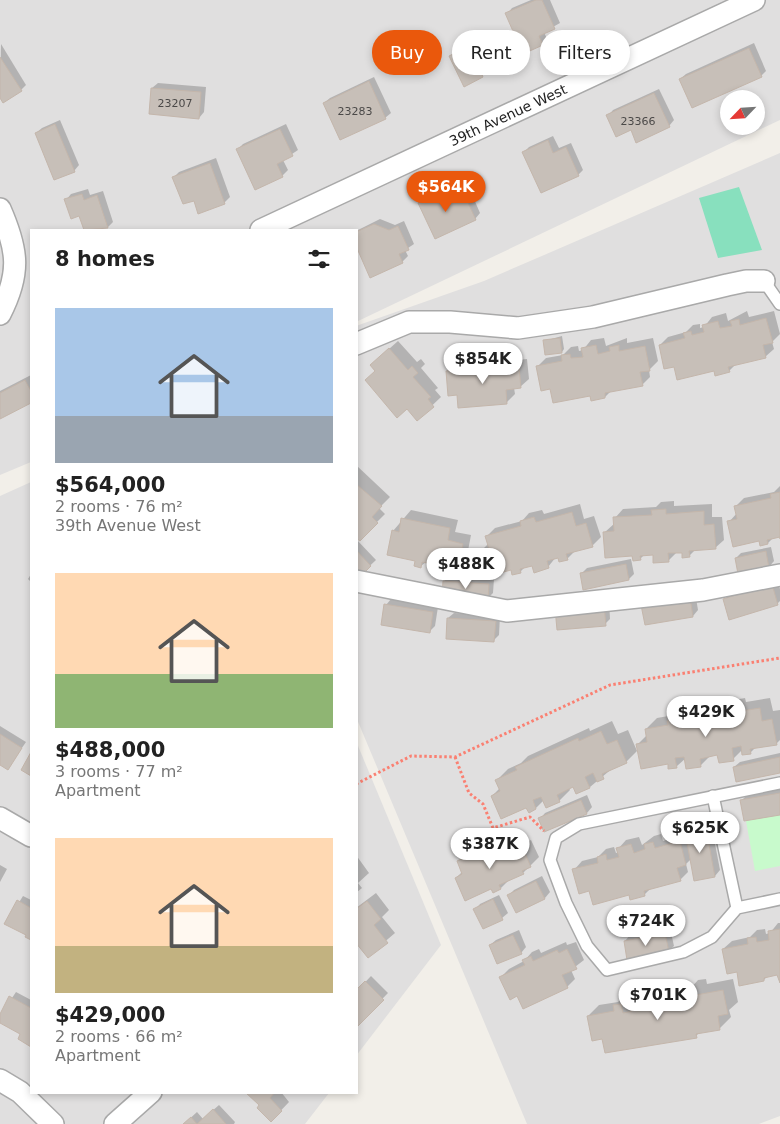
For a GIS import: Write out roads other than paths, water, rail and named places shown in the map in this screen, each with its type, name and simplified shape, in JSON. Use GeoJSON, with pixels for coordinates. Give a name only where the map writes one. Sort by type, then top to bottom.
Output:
{"type":"FeatureCollection","features":[{"type":"Feature","properties":{"kind":"street","name":"39th Avenue West"},"geometry":{"type":"LineString","coordinates":[[263,229],[754,0]]}},
{"type":"Feature","properties":{"kind":"street"},"geometry":{"type":"LineString","coordinates":[[0,209],[13,240],[23,272],[0,314]]}},
{"type":"Feature","properties":{"kind":"street"},"geometry":{"type":"LineString","coordinates":[[358,343],[409,322],[450,322],[518,328],[593,318],[727,285],[764,281]]}},
{"type":"Feature","properties":{"kind":"street"},"geometry":{"type":"LineString","coordinates":[[358,581],[507,611],[703,590],[780,576]]}},
{"type":"Feature","properties":{"kind":"street"},"geometry":{"type":"LineString","coordinates":[[0,818],[30,835]]}},
{"type":"Feature","properties":{"kind":"street"},"geometry":{"type":"LineString","coordinates":[[0,1080],[20,1092],[53,1124]]}},
{"type":"Feature","properties":{"kind":"street"},"geometry":{"type":"LineString","coordinates":[[115,1124],[148,1094]]}},
{"type":"Feature","properties":{"kind":"lane"},"geometry":{"type":"LineString","coordinates":[[764,281],[780,304]]}},
{"type":"Feature","properties":{"kind":"lane"},"geometry":{"type":"LineString","coordinates":[[780,783],[580,824],[556,838],[550,860],[566,903],[587,946],[607,970],[683,952],[712,936],[737,908],[780,899]]}},
{"type":"Feature","properties":{"kind":"lane"},"geometry":{"type":"LineString","coordinates":[[713,796],[737,908]]}}]}
